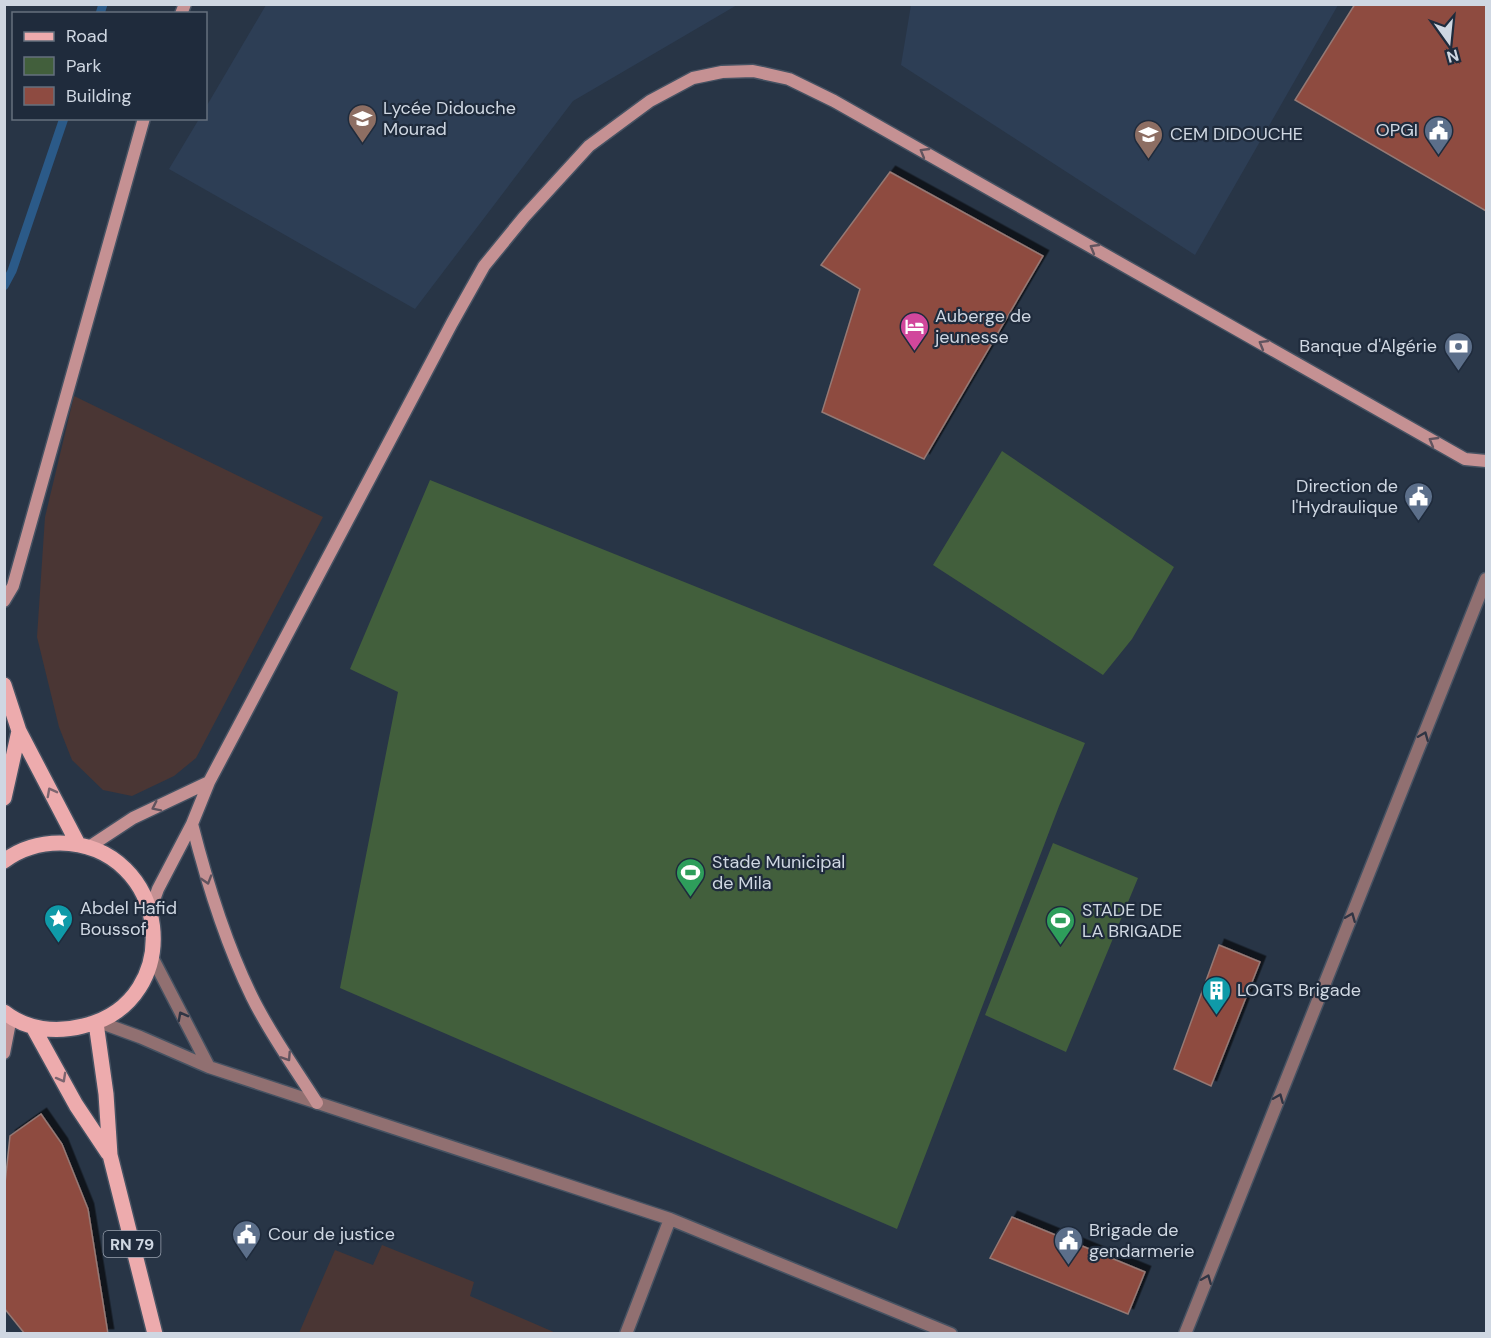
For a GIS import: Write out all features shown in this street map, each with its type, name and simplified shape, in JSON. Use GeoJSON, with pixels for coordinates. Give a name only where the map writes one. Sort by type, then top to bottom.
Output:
{"type":"FeatureCollection","features":[{"type":"Feature","properties":{"kind":"main road"},"geometry":{"type":"LineString","coordinates":[[150,911],[158,890],[192,824],[209,782],[419,384],[484,266],[524,217],[589,147],[650,101],[693,78],[722,72],[753,71],[789,79],[834,101],[1465,459],[1486,461]]}},
{"type":"Feature","properties":{"kind":"main road"},"geometry":{"type":"LineString","coordinates":[[4,600],[14,586],[143,120]]}},
{"type":"Feature","properties":{"kind":"main road"},"geometry":{"type":"LineString","coordinates":[[4,685],[19,731],[84,845]]}},
{"type":"Feature","properties":{"kind":"main road"},"geometry":{"type":"LineString","coordinates":[[4,798],[19,731]]}},
{"type":"Feature","properties":{"kind":"main road"},"geometry":{"type":"LineString","coordinates":[[84,845],[133,818],[209,782]]}},
{"type":"Feature","properties":{"kind":"main road"},"geometry":{"type":"LineString","coordinates":[[192,824],[206,878],[225,934],[252,997],[317,1103]]}},
{"type":"Feature","properties":{"kind":"main road"},"geometry":{"type":"LineString","coordinates":[[4,861],[13,854],[45,843],[84,845],[110,857],[128,871],[142,890],[150,911],[154,934],[152,957],[144,978],[133,995],[118,1010],[98,1023],[65,1030],[33,1027],[8,1015],[4,1053]]}},
{"type":"Feature","properties":{"kind":"main road","name":"RN 79"},"geometry":{"type":"LineString","coordinates":[[98,1023],[110,1155],[155,1334]]}},
{"type":"Feature","properties":{"kind":"main road","name":"RN 79"},"geometry":{"type":"LineString","coordinates":[[33,1027],[76,1105],[110,1155]]}},
{"type":"Feature","properties":{"kind":"street"},"geometry":{"type":"LineString","coordinates":[[1185,1334],[1486,579]]}},
{"type":"Feature","properties":{"kind":"street"},"geometry":{"type":"LineString","coordinates":[[152,957],[209,1067]]}},
{"type":"Feature","properties":{"kind":"street"},"geometry":{"type":"LineString","coordinates":[[98,1023],[140,1036],[209,1067],[670,1219],[951,1334]]}},
{"type":"Feature","properties":{"kind":"street"},"geometry":{"type":"LineString","coordinates":[[626,1334],[670,1219]]}},
{"type":"Feature","properties":{"kind":"shaded area","name":"Lycée Didouche Mourad"},"geometry":{"type":"Polygon","coordinates":[[[266,4],[737,5],[573,101],[415,309],[169,169],[198,120],[207,120],[207,105],[266,4]]]}},
{"type":"Feature","properties":{"kind":"shaded area","name":"CEM DIDOUCHE"},"geometry":{"type":"Polygon","coordinates":[[[911,4],[1338,5],[1195,255],[901,65],[911,4]]]}},
{"type":"Feature","properties":{"kind":"shaded area"},"geometry":{"type":"Polygon","coordinates":[[[74,396],[323,517],[196,758],[174,776],[132,796],[103,790],[72,760],[59,727],[37,637],[45,517],[74,396]]]}},
{"type":"Feature","properties":{"kind":"shaded area"},"geometry":{"type":"Polygon","coordinates":[[[382,1245],[474,1282],[470,1296],[556,1333],[299,1333],[335,1250],[373,1265],[382,1245]]]}},
{"type":"Feature","properties":{"kind":"green space"},"geometry":{"type":"Polygon","coordinates":[[[1002,451],[1174,567],[1132,639],[1103,675],[933,565],[1002,451]]]}},
{"type":"Feature","properties":{"kind":"green space","name":"Stade Municipal de Mila"},"geometry":{"type":"Polygon","coordinates":[[[430,480],[1085,743],[897,1229],[340,988],[398,692],[350,669],[430,480]]]}},
{"type":"Feature","properties":{"kind":"green space","name":"STADE DE LA BRIGADE"},"geometry":{"type":"Polygon","coordinates":[[[1053,843],[1138,878],[1066,1052],[985,1015],[1053,843]]]}},
{"type":"Feature","properties":{"kind":"building","name":"OPGI"},"geometry":{"type":"Polygon","coordinates":[[[1355,4],[1486,4],[1486,211],[1295,100],[1355,4]]]}},
{"type":"Feature","properties":{"kind":"building","name":"Auberge de jeunesse"},"geometry":{"type":"Polygon","coordinates":[[[890,172],[1043,256],[924,459],[822,412],[860,289],[821,265],[890,172]]]}},
{"type":"Feature","properties":{"kind":"building","name":"LOGTS Brigade"},"geometry":{"type":"Polygon","coordinates":[[[1219,945],[1260,962],[1211,1086],[1174,1069],[1219,945]]]}},
{"type":"Feature","properties":{"kind":"building"},"geometry":{"type":"Polygon","coordinates":[[[41,1114],[62,1144],[88,1209],[108,1334],[25,1334],[4,1308],[4,1193],[10,1136],[41,1114]]]}},
{"type":"Feature","properties":{"kind":"building","name":"Brigade de gendarmerie"},"geometry":{"type":"Polygon","coordinates":[[[1012,1217],[1145,1272],[1128,1314],[990,1258],[1012,1217]]]}},
{"type":"Feature","properties":{"kind":"waterway"},"geometry":{"type":"LineString","coordinates":[[101,12],[103,4]]}},
{"type":"Feature","properties":{"kind":"waterway"},"geometry":{"type":"LineString","coordinates":[[4,286],[12,271],[63,120]]}},
{"type":"Feature","properties":{"kind":"place","name":"Lycée Didouche Mourad"},"geometry":{"type":"Point","coordinates":[362,144]}},
{"type":"Feature","properties":{"kind":"place","name":"OPGI"},"geometry":{"type":"Point","coordinates":[1439,156]}},
{"type":"Feature","properties":{"kind":"place","name":"CEM DIDOUCHE"},"geometry":{"type":"Point","coordinates":[1149,160]}},
{"type":"Feature","properties":{"kind":"place","name":"Auberge de jeunesse"},"geometry":{"type":"Point","coordinates":[914,352]}},
{"type":"Feature","properties":{"kind":"place","name":"Banque d'Algérie"},"geometry":{"type":"Point","coordinates":[1458,372]}},
{"type":"Feature","properties":{"kind":"place","name":"Direction de l'Hydraulique"},"geometry":{"type":"Point","coordinates":[1419,522]}},
{"type":"Feature","properties":{"kind":"place","name":"Stade Municipal de Mila"},"geometry":{"type":"Point","coordinates":[691,898]}},
{"type":"Feature","properties":{"kind":"place","name":"Abdel Hafid Boussof"},"geometry":{"type":"Point","coordinates":[59,944]}},
{"type":"Feature","properties":{"kind":"place","name":"STADE DE LA BRIGADE"},"geometry":{"type":"Point","coordinates":[1061,946]}},
{"type":"Feature","properties":{"kind":"place","name":"LOGTS Brigade"},"geometry":{"type":"Point","coordinates":[1216,1016]}},
{"type":"Feature","properties":{"kind":"place","name":"Cour de justice"},"geometry":{"type":"Point","coordinates":[247,1260]}},
{"type":"Feature","properties":{"kind":"place","name":"Brigade de gendarmerie"},"geometry":{"type":"Point","coordinates":[1068,1266]}}]}
